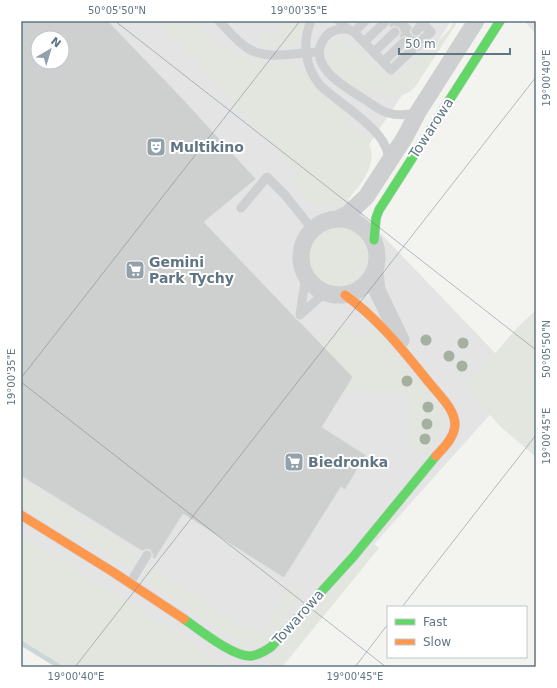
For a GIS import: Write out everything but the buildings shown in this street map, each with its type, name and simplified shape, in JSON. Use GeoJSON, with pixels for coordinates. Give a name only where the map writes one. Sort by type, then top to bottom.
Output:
{"type":"FeatureCollection","features":[{"type":"Feature","properties":{"kind":"street","name":"Towarowa"},"geometry":{"type":"LineString","coordinates":[[337,219],[356,208],[366,197],[405,137],[418,112],[476,21]]}},
{"type":"Feature","properties":{"kind":"street","name":"Towarowa"},"geometry":{"type":"LineString","coordinates":[[374,240],[376,218],[379,210],[500,21]]}},
{"type":"Feature","properties":{"kind":"street"},"geometry":{"type":"LineString","coordinates":[[337,219],[354,222],[362,227],[374,240],[378,260],[375,272],[362,288],[346,295],[336,295],[320,290],[306,275],[302,264],[304,244],[312,230],[326,221],[337,219]]}},
{"type":"Feature","properties":{"kind":"street","name":"Towarowa"},"geometry":{"type":"LineString","coordinates":[[375,272],[377,290],[408,355]]}},
{"type":"Feature","properties":{"kind":"street","name":"Towarowa"},"geometry":{"type":"LineString","coordinates":[[21,515],[130,583],[235,653],[247,656],[260,655],[271,647],[353,557],[450,440],[454,432],[455,421],[449,409],[408,355],[360,304],[346,295]]}},
{"type":"Feature","properties":{"kind":"lane"},"geometry":{"type":"LineString","coordinates":[[219,21],[249,49],[258,53],[277,55],[319,52],[321,43],[331,30],[351,30],[365,21]]}},
{"type":"Feature","properties":{"kind":"lane","name":"Towarowa"},"geometry":{"type":"LineString","coordinates":[[311,21],[306,35],[306,52],[308,64],[319,85],[370,126],[384,143],[390,161]]}},
{"type":"Feature","properties":{"kind":"lane"},"geometry":{"type":"LineString","coordinates":[[339,21],[364,42],[391,70],[412,50]]}},
{"type":"Feature","properties":{"kind":"lane"},"geometry":{"type":"LineString","coordinates":[[364,42],[385,22]]}},
{"type":"Feature","properties":{"kind":"lane"},"geometry":{"type":"LineString","coordinates":[[416,32],[422,22],[431,32],[423,39]]}},
{"type":"Feature","properties":{"kind":"lane"},"geometry":{"type":"LineString","coordinates":[[374,52],[395,32]]}},
{"type":"Feature","properties":{"kind":"lane"},"geometry":{"type":"LineString","coordinates":[[383,62],[404,42]]}},
{"type":"Feature","properties":{"kind":"lane","name":"Towarowa"},"geometry":{"type":"LineString","coordinates":[[319,52],[320,60],[331,76],[386,112],[409,115],[418,112]]}},
{"type":"Feature","properties":{"kind":"lane"},"geometry":{"type":"LineString","coordinates":[[241,208],[267,177],[285,195],[312,230]]}},
{"type":"Feature","properties":{"kind":"lane"},"geometry":{"type":"LineString","coordinates":[[306,275],[300,315],[320,297],[328,293]]}},
{"type":"Feature","properties":{"kind":"lane"},"geometry":{"type":"LineString","coordinates":[[130,583],[147,554]]}},
{"type":"Feature","properties":{"kind":"shaded area"},"geometry":{"type":"Polygon","coordinates":[[[21,21],[451,21],[339,190],[521,380],[264,667],[225,667],[197,646],[21,535],[21,21]]]}},
{"type":"Feature","properties":{"kind":"shaded area"},"geometry":{"type":"Polygon","coordinates":[[[159,21],[193,21],[222,51],[229,45],[243,57],[253,62],[265,64],[288,64],[302,71],[319,92],[351,117],[347,124],[364,137],[371,149],[372,156],[369,169],[349,198],[340,204],[326,207],[316,205],[306,198],[291,182],[299,173],[159,21]]]}},
{"type":"Feature","properties":{"kind":"shaded area"},"geometry":{"type":"Polygon","coordinates":[[[291,21],[307,21],[301,36],[295,43],[278,48],[271,48],[260,44],[259,39],[262,32],[270,36],[277,34],[291,21]]]}},
{"type":"Feature","properties":{"kind":"shaded area"},"geometry":{"type":"Polygon","coordinates":[[[454,21],[458,21],[415,87],[409,92],[399,96],[393,96],[371,86],[366,94],[340,78],[331,67],[328,60],[326,52],[339,40],[345,42],[359,52],[384,78],[395,79],[408,70],[450,29],[454,21]]]}},
{"type":"Feature","properties":{"kind":"shaded area"},"geometry":{"type":"Polygon","coordinates":[[[536,21],[536,34],[525,22],[536,21]]]}},
{"type":"Feature","properties":{"kind":"shaded area"},"geometry":{"type":"Polygon","coordinates":[[[332,228],[344,228],[359,236],[367,251],[367,263],[359,278],[344,286],[332,286],[317,278],[309,263],[309,251],[317,236],[332,228]]]}},
{"type":"Feature","properties":{"kind":"shaded area"},"geometry":{"type":"Polygon","coordinates":[[[536,310],[536,457],[502,428],[465,388],[516,329],[536,310]]]}},
{"type":"Feature","properties":{"kind":"shaded area"},"geometry":{"type":"Polygon","coordinates":[[[339,327],[349,329],[361,340],[374,328],[410,371],[430,398],[442,420],[442,426],[438,438],[431,449],[422,454],[418,454],[409,447],[409,393],[345,389],[353,377],[320,343],[339,327]]]}},
{"type":"Feature","properties":{"kind":"shaded area"},"geometry":{"type":"Polygon","coordinates":[[[21,481],[82,519],[70,538],[21,507],[21,481]]]}},
{"type":"Feature","properties":{"kind":"shaded area"},"geometry":{"type":"Polygon","coordinates":[[[88,523],[138,554],[128,566],[80,536],[88,523]]]}},
{"type":"Feature","properties":{"kind":"shaded area"},"geometry":{"type":"Polygon","coordinates":[[[21,535],[197,646],[225,667],[61,667],[21,642],[21,535]]]}},
{"type":"Feature","properties":{"kind":"shaded area"},"geometry":{"type":"Polygon","coordinates":[[[374,544],[379,548],[282,667],[264,667],[374,544]]]}},
{"type":"Feature","properties":{"kind":"shaded area"},"geometry":{"type":"Polygon","coordinates":[[[151,563],[160,569],[162,575],[247,628],[256,629],[269,637],[266,642],[245,647],[143,579],[147,566],[151,563]]]}},
{"type":"Feature","properties":{"kind":"shaded area"},"geometry":{"type":"Polygon","coordinates":[[[291,587],[303,595],[270,631],[265,628],[291,587]]]}},
{"type":"Feature","properties":{"kind":"waterway"},"geometry":{"type":"LineString","coordinates":[[21,643],[60,667]]}},
{"type":"Feature","properties":{"kind":"traffic: fast"},"geometry":{"type":"LineString","coordinates":[[374,240],[376,218],[379,210],[500,21]]}},
{"type":"Feature","properties":{"kind":"traffic: fast"},"geometry":{"type":"LineString","coordinates":[[184,619],[226,648],[235,652],[251,656],[262,653],[271,647],[353,557],[436,456]]}},
{"type":"Feature","properties":{"kind":"traffic: slow"},"geometry":{"type":"LineString","coordinates":[[345,295],[370,315],[402,349],[443,399],[453,414],[455,425],[453,434],[436,456]]}},
{"type":"Feature","properties":{"kind":"traffic: slow"},"geometry":{"type":"LineString","coordinates":[[21,515],[113,572],[184,619]]}},
{"type":"Feature","properties":{"kind":"place","name":"Multikino"},"geometry":{"type":"Point","coordinates":[156,147]}},
{"type":"Feature","properties":{"kind":"place","name":"Gemini Park Tychy"},"geometry":{"type":"Point","coordinates":[135,270]}},
{"type":"Feature","properties":{"kind":"place","name":"Biedronka"},"geometry":{"type":"Point","coordinates":[294,462]}}]}
